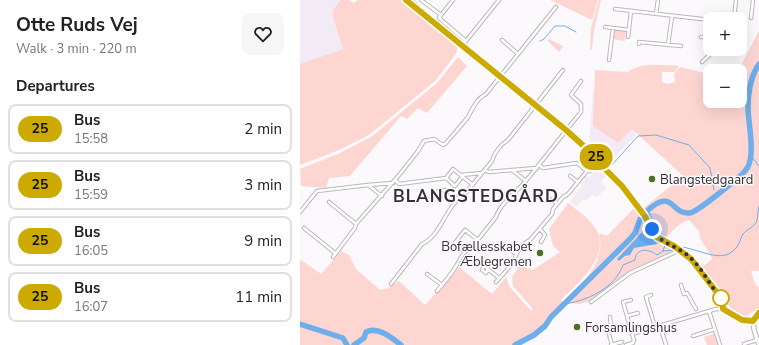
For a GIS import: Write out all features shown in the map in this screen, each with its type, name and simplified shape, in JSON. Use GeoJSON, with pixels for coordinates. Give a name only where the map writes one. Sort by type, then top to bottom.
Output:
{"type":"FeatureCollection","features":[{"type":"Feature","properties":{"kind":"street"},"geometry":{"type":"LineString","coordinates":[[406,0],[566,130],[598,159],[598,162],[622,186],[657,237],[680,250],[691,259],[722,299],[723,309]]}},
{"type":"Feature","properties":{"kind":"street"},"geometry":{"type":"LineString","coordinates":[[411,0],[434,23]]}},
{"type":"Feature","properties":{"kind":"street"},"geometry":{"type":"LineString","coordinates":[[422,0],[441,15]]}},
{"type":"Feature","properties":{"kind":"street"},"geometry":{"type":"LineString","coordinates":[[453,0],[439,18],[466,41]]}},
{"type":"Feature","properties":{"kind":"street"},"geometry":{"type":"LineString","coordinates":[[462,46],[499,0]]}},
{"type":"Feature","properties":{"kind":"street"},"geometry":{"type":"LineString","coordinates":[[656,14],[658,0]]}},
{"type":"Feature","properties":{"kind":"street"},"geometry":{"type":"LineString","coordinates":[[735,12],[736,0]]}},
{"type":"Feature","properties":{"kind":"street"},"geometry":{"type":"LineString","coordinates":[[751,18],[753,12],[753,0]]}},
{"type":"Feature","properties":{"kind":"street"},"geometry":{"type":"LineString","coordinates":[[332,257],[355,228],[356,224],[382,196],[418,151],[424,141],[434,139],[443,145],[445,144],[468,116],[472,108],[556,7]]}},
{"type":"Feature","properties":{"kind":"street"},"geometry":{"type":"LineString","coordinates":[[615,9],[703,19]]}},
{"type":"Feature","properties":{"kind":"street"},"geometry":{"type":"LineString","coordinates":[[628,37],[631,11]]}},
{"type":"Feature","properties":{"kind":"street"},"geometry":{"type":"LineString","coordinates":[[668,45],[672,16]]}},
{"type":"Feature","properties":{"kind":"street"},"geometry":{"type":"LineString","coordinates":[[605,27],[629,30]]}},
{"type":"Feature","properties":{"kind":"street"},"geometry":{"type":"LineString","coordinates":[[610,60],[613,28]]}},
{"type":"Feature","properties":{"kind":"street"},"geometry":{"type":"LineString","coordinates":[[502,40],[518,54]]}},
{"type":"Feature","properties":{"kind":"street"},"geometry":{"type":"LineString","coordinates":[[639,44],[639,42],[681,46]]}},
{"type":"Feature","properties":{"kind":"street"},"geometry":{"type":"LineString","coordinates":[[702,62],[708,56]]}},
{"type":"Feature","properties":{"kind":"street"},"geometry":{"type":"LineString","coordinates":[[392,284],[411,261],[422,244],[427,241],[446,218],[448,212],[458,199],[464,196],[492,161],[493,156],[536,106],[563,70]]}},
{"type":"Feature","properties":{"kind":"street"},"geometry":{"type":"LineString","coordinates":[[437,291],[456,267],[465,252],[478,240],[505,203],[526,181],[581,112],[581,104],[571,95],[581,81]]}},
{"type":"Feature","properties":{"kind":"street"},"geometry":{"type":"LineString","coordinates":[[496,282],[513,262],[516,254],[552,214],[552,208],[587,171],[590,171],[598,162]]}},
{"type":"Feature","properties":{"kind":"street"},"geometry":{"type":"LineString","coordinates":[[446,178],[455,186],[461,176],[483,171],[489,172],[512,170],[538,166],[543,168],[577,163],[587,171]]}},
{"type":"Feature","properties":{"kind":"street"},"geometry":{"type":"LineString","coordinates":[[300,212],[316,191],[394,181],[399,184],[446,178],[453,169],[473,184]]}},
{"type":"Feature","properties":{"kind":"street"},"geometry":{"type":"LineString","coordinates":[[512,170],[526,181]]}},
{"type":"Feature","properties":{"kind":"street"},"geometry":{"type":"LineString","coordinates":[[570,176],[578,182]]}},
{"type":"Feature","properties":{"kind":"street"},"geometry":{"type":"LineString","coordinates":[[368,185],[382,196]]}},
{"type":"Feature","properties":{"kind":"street"},"geometry":{"type":"LineString","coordinates":[[424,196],[430,201],[438,191],[446,190],[458,199]]}},
{"type":"Feature","properties":{"kind":"street"},"geometry":{"type":"LineString","coordinates":[[550,198],[557,204]]}},
{"type":"Feature","properties":{"kind":"street"},"geometry":{"type":"LineString","coordinates":[[329,202],[356,224]]}},
{"type":"Feature","properties":{"kind":"street"},"geometry":{"type":"LineString","coordinates":[[304,228],[335,253]]}},
{"type":"Feature","properties":{"kind":"street"},"geometry":{"type":"LineString","coordinates":[[540,229],[545,235],[541,242]]}},
{"type":"Feature","properties":{"kind":"street"},"geometry":{"type":"LineString","coordinates":[[465,252],[454,244],[465,230],[478,240]]}},
{"type":"Feature","properties":{"kind":"street"},"geometry":{"type":"LineString","coordinates":[[506,246],[516,254]]}},
{"type":"Feature","properties":{"kind":"street"},"geometry":{"type":"LineString","coordinates":[[591,302],[630,273],[680,250]]}},
{"type":"Feature","properties":{"kind":"street"},"geometry":{"type":"LineString","coordinates":[[488,269],[499,278]]}},
{"type":"Feature","properties":{"kind":"street"},"geometry":{"type":"LineString","coordinates":[[427,274],[442,285]]}},
{"type":"Feature","properties":{"kind":"street"},"geometry":{"type":"LineString","coordinates":[[681,285],[684,294],[687,293],[696,309]]}},
{"type":"Feature","properties":{"kind":"street"},"geometry":{"type":"LineString","coordinates":[[651,295],[646,297],[655,327]]}},
{"type":"Feature","properties":{"kind":"street"},"geometry":{"type":"LineString","coordinates":[[626,345],[633,343],[634,340],[623,302],[631,300]]}},
{"type":"Feature","properties":{"kind":"street"},"geometry":{"type":"LineString","coordinates":[[632,334],[709,311],[723,309],[742,320],[753,321]]}},
{"type":"Feature","properties":{"kind":"street"},"geometry":{"type":"LineString","coordinates":[[709,311],[720,345]]}},
{"type":"Feature","properties":{"kind":"street"},"geometry":{"type":"LineString","coordinates":[[627,316],[638,313]]}},
{"type":"Feature","properties":{"kind":"street"},"geometry":{"type":"LineString","coordinates":[[753,321],[759,313]]}},
{"type":"Feature","properties":{"kind":"street"},"geometry":{"type":"LineString","coordinates":[[600,329],[611,326],[610,318]]}},
{"type":"Feature","properties":{"kind":"street"},"geometry":{"type":"LineString","coordinates":[[744,344],[758,342],[753,321]]}},
{"type":"Feature","properties":{"kind":"street"},"geometry":{"type":"LineString","coordinates":[[660,326],[664,345]]}},
{"type":"Feature","properties":{"kind":"street"},"geometry":{"type":"LineString","coordinates":[[607,327],[612,345],[622,342]]}},
{"type":"Feature","properties":{"kind":"street"},"geometry":{"type":"LineString","coordinates":[[693,336],[715,329]]}},
{"type":"Feature","properties":{"kind":"shaded area"},"geometry":{"type":"Polygon","coordinates":[[[300,0],[340,0],[333,10],[332,15],[343,49],[300,64],[300,0]]]}},
{"type":"Feature","properties":{"kind":"shaded area"},"geometry":{"type":"Polygon","coordinates":[[[340,0],[349,0],[354,3],[358,0],[403,0],[458,46],[456,54],[435,81],[369,135],[339,150],[300,165],[300,64],[343,49],[332,15],[333,10],[340,0]]]}},
{"type":"Feature","properties":{"kind":"shaded area"},"geometry":{"type":"Polygon","coordinates":[[[550,0],[598,0],[592,20],[550,0]]]}},
{"type":"Feature","properties":{"kind":"shaded area"},"geometry":{"type":"Polygon","coordinates":[[[599,0],[601,0],[594,30],[592,50],[590,49],[591,28],[599,0]]]}},
{"type":"Feature","properties":{"kind":"shaded area"},"geometry":{"type":"Polygon","coordinates":[[[615,30],[626,30],[625,41],[613,39],[615,30]]]}},
{"type":"Feature","properties":{"kind":"shaded area"},"geometry":{"type":"Polygon","coordinates":[[[759,31],[759,271],[751,271],[755,284],[759,288],[759,308],[746,316],[733,310],[727,304],[701,268],[712,259],[702,242],[699,231],[689,220],[676,228],[665,240],[658,236],[641,210],[683,176],[632,129],[618,143],[593,126],[595,70],[628,72],[645,65],[679,66],[675,72],[662,72],[662,82],[667,84],[675,82],[674,74],[680,67],[703,72],[703,108],[747,108],[747,64],[742,64],[759,31]]]}},
{"type":"Feature","properties":{"kind":"shaded area"},"geometry":{"type":"Polygon","coordinates":[[[549,39],[563,46],[559,52],[548,41],[549,39]]]}},
{"type":"Feature","properties":{"kind":"shaded area"},"geometry":{"type":"Polygon","coordinates":[[[458,57],[467,66],[427,113],[418,108],[407,119],[401,116],[350,176],[329,178],[326,188],[301,186],[300,169],[338,154],[371,137],[437,83],[458,57]]]}},
{"type":"Feature","properties":{"kind":"shaded area"},"geometry":{"type":"Polygon","coordinates":[[[593,91],[637,134],[611,162],[589,144],[593,91]]]}},
{"type":"Feature","properties":{"kind":"shaded area"},"geometry":{"type":"Polygon","coordinates":[[[598,166],[608,175],[601,181],[606,188],[597,197],[592,195],[587,200],[582,200],[577,207],[570,202],[581,187],[585,179],[583,177],[585,175],[590,178],[598,166]]]}},
{"type":"Feature","properties":{"kind":"shaded area"},"geometry":{"type":"Polygon","coordinates":[[[568,203],[594,226],[599,237],[600,246],[599,233],[607,236],[634,208],[647,221],[655,238],[675,248],[676,250],[629,273],[590,301],[580,304],[564,303],[545,322],[543,330],[522,345],[300,345],[300,259],[321,274],[341,251],[349,255],[356,269],[380,290],[388,288],[399,281],[425,305],[459,267],[492,294],[506,277],[510,287],[531,311],[533,309],[513,286],[512,277],[520,265],[533,270],[560,252],[553,246],[549,229],[568,203]],[[644,230],[620,262],[625,256],[630,255],[634,248],[645,245],[655,245],[648,232],[644,230]],[[600,248],[597,257],[591,267],[561,300],[563,302],[591,272],[599,254],[600,248]]]}},
{"type":"Feature","properties":{"kind":"shaded area"},"geometry":{"type":"Polygon","coordinates":[[[715,333],[718,345],[707,345],[704,337],[715,333]]]}},
{"type":"Feature","properties":{"kind":"water"},"geometry":{"type":"Polygon","coordinates":[[[644,230],[657,244],[634,248],[630,255],[625,256],[619,261],[617,259],[644,230]]]}},
{"type":"Feature","properties":{"kind":"waterway"},"geometry":{"type":"LineString","coordinates":[[540,41],[544,39],[555,26],[565,26],[576,32]]}},
{"type":"Feature","properties":{"kind":"waterway"},"geometry":{"type":"LineString","coordinates":[[646,212],[662,201],[667,201],[679,210],[690,213],[709,201],[745,171],[751,158],[748,108],[749,90],[753,74],[759,64]]}},
{"type":"Feature","properties":{"kind":"waterway"},"geometry":{"type":"LineString","coordinates":[[611,166],[638,136],[656,135],[689,145],[710,168],[714,190]]}},
{"type":"Feature","properties":{"kind":"waterway"},"geometry":{"type":"LineString","coordinates":[[750,155],[759,166]]}},
{"type":"Feature","properties":{"kind":"waterway"},"geometry":{"type":"LineString","coordinates":[[681,247],[722,256],[729,254],[737,247],[743,234],[755,224],[759,206]]}},
{"type":"Feature","properties":{"kind":"waterway"},"geometry":{"type":"LineString","coordinates":[[648,210],[655,226],[666,239]]}},
{"type":"Feature","properties":{"kind":"waterway"},"geometry":{"type":"LineString","coordinates":[[515,345],[534,335],[545,326],[551,317],[630,239],[635,233],[640,219]]}},
{"type":"Feature","properties":{"kind":"waterway"},"geometry":{"type":"LineString","coordinates":[[564,304],[582,300],[607,287],[614,280],[623,265],[635,260],[640,251],[646,250],[657,255],[663,251],[665,245]]}},
{"type":"Feature","properties":{"kind":"waterway"},"geometry":{"type":"LineString","coordinates":[[663,251],[675,250]]}},
{"type":"Feature","properties":{"kind":"waterway"},"geometry":{"type":"LineString","coordinates":[[300,324],[343,338],[347,345]]}},
{"type":"Feature","properties":{"kind":"waterway"},"geometry":{"type":"LineString","coordinates":[[354,345],[364,338],[366,332],[371,331],[385,334],[401,345]]}},
{"type":"Feature","properties":{"kind":"bus line","name":"25"},"geometry":{"type":"LineString","coordinates":[[406,0],[566,130],[598,159],[598,162],[622,186],[644,215],[658,239],[674,246],[688,255],[722,299],[723,309],[739,319],[748,322],[753,321],[759,313]]}},
{"type":"Feature","properties":{"kind":"place","name":"Blangstedgaard"},"geometry":{"type":"Point","coordinates":[652,179]}},
{"type":"Feature","properties":{"kind":"place","name":"Bofællesskabet Æblegrenen"},"geometry":{"type":"Point","coordinates":[540,253]}},
{"type":"Feature","properties":{"kind":"place","name":"Forsamlingshus"},"geometry":{"type":"Point","coordinates":[577,327]}},
{"type":"Feature","properties":{"kind":"district","name":"BLANGSTEDGÅRD"},"geometry":{"type":"Point","coordinates":[476,196]}},
{"type":"Feature","properties":{"kind":"route"},"geometry":{"type":"LineString","coordinates":[[652,229],[658,239],[674,246],[688,255],[721,298]]}}]}
